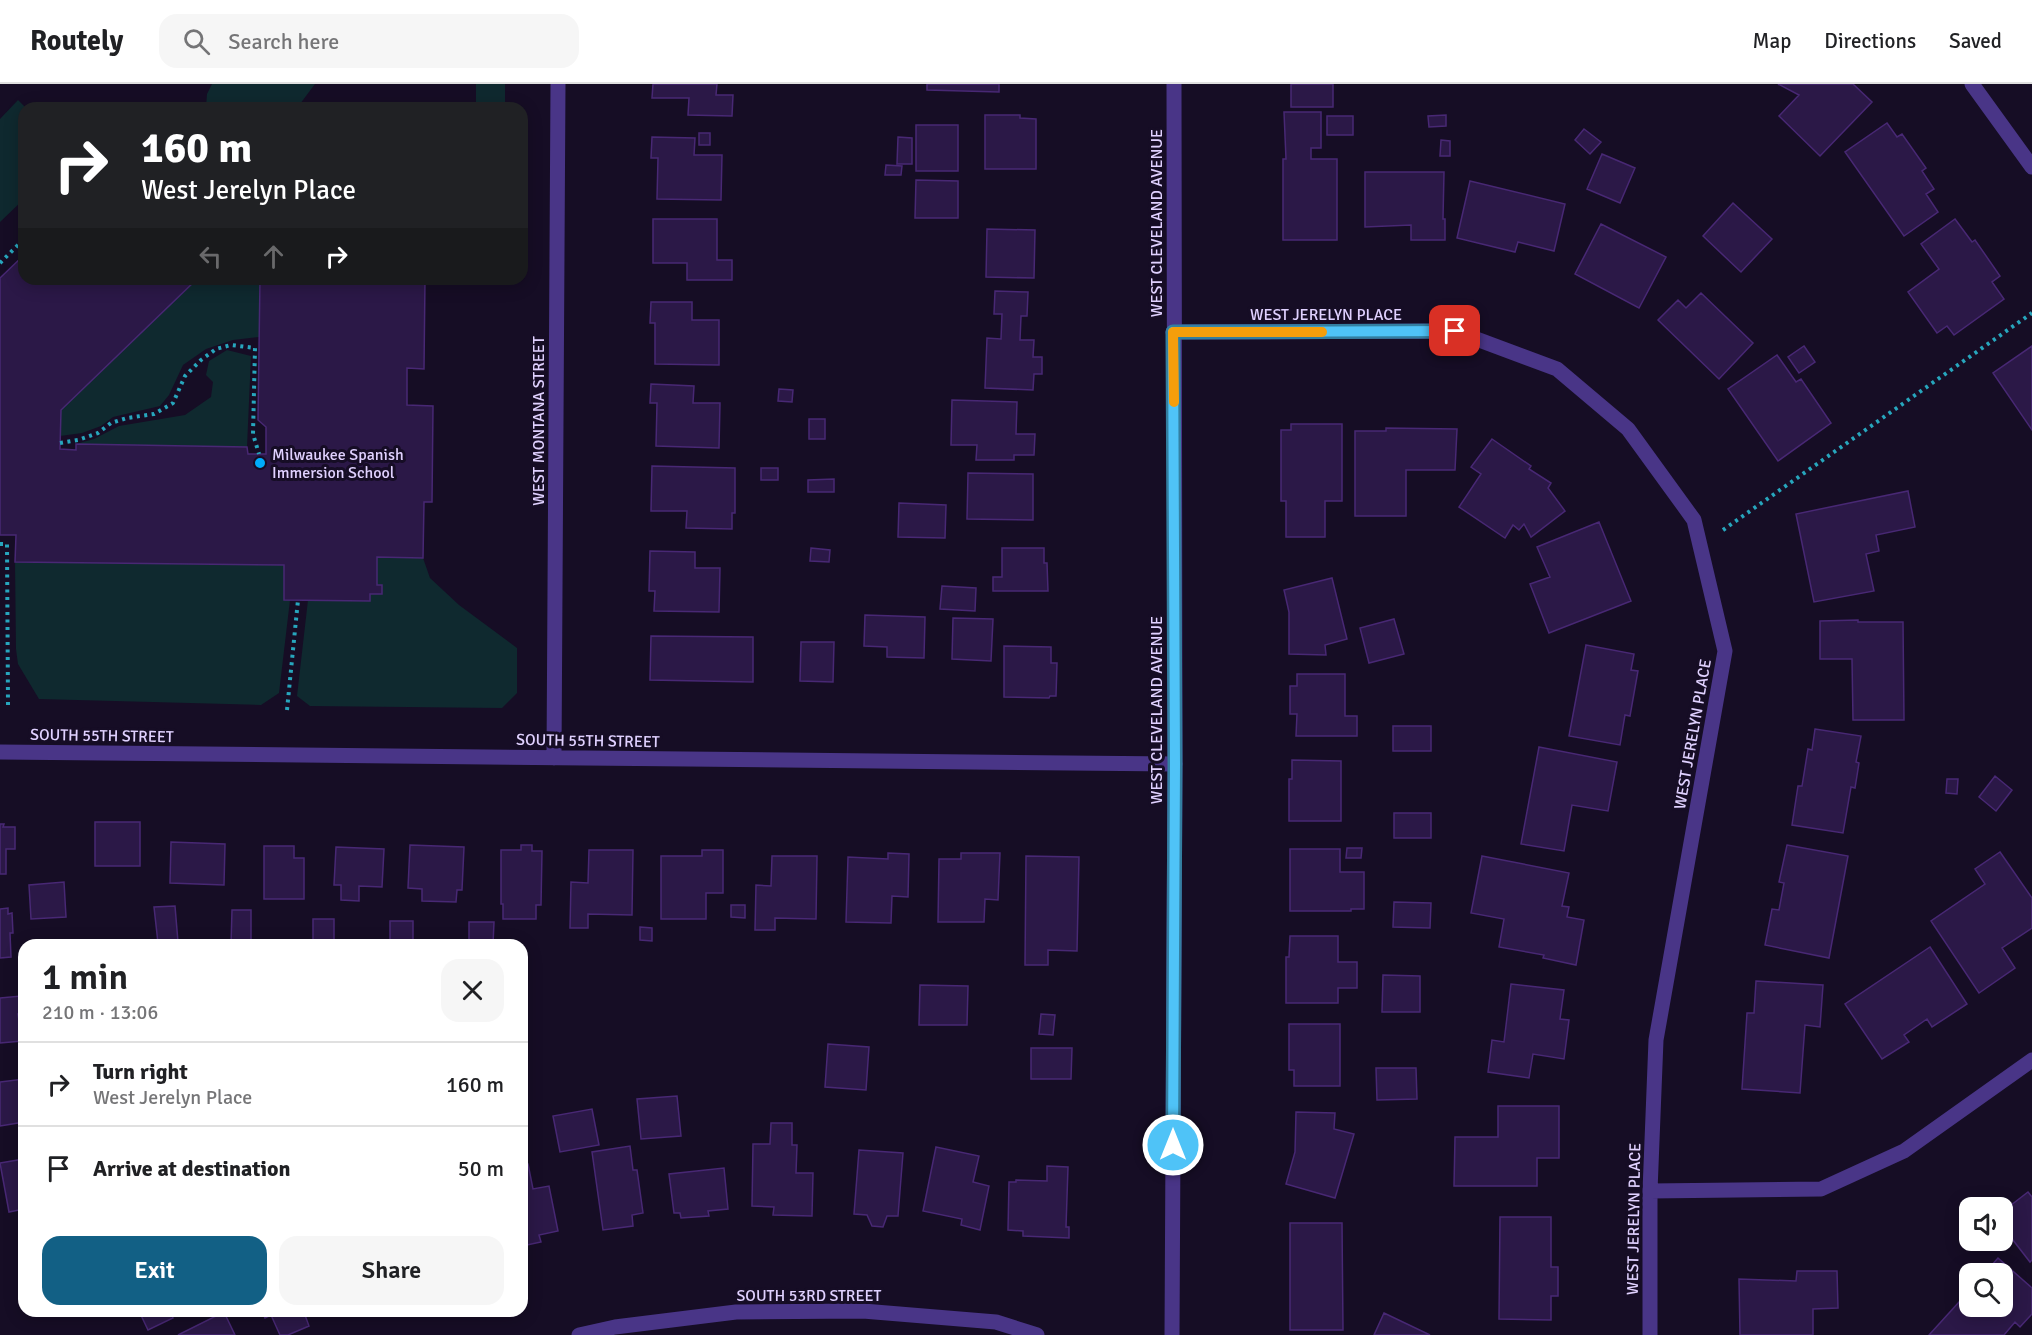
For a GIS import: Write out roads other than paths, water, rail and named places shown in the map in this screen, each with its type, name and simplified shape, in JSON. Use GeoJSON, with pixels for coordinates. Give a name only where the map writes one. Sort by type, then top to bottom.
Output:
{"type":"FeatureCollection","features":[{"type":"Feature","properties":{"kind":"street","name":"WEST MONTANA STREET"},"geometry":{"type":"LineString","coordinates":[[554,758],[558,84]]}},
{"type":"Feature","properties":{"kind":"street","name":"WEST CLEVELAND AVENUE"},"geometry":{"type":"LineString","coordinates":[[1172,1335],[1175,764],[1174,84]]}},
{"type":"Feature","properties":{"kind":"street"},"geometry":{"type":"LineString","coordinates":[[1971,84],[2032,167]]}},
{"type":"Feature","properties":{"kind":"street","name":"WEST JERELYN PLACE"},"geometry":{"type":"LineString","coordinates":[[1173,332],[1455,331],[1557,369],[1628,429],[1695,520],[1725,651],[1656,1040],[1650,1191],[1650,1335]]}},
{"type":"Feature","properties":{"kind":"street","name":"SOUTH 55TH STREET"},"geometry":{"type":"LineString","coordinates":[[0,752],[1175,764]]}},
{"type":"Feature","properties":{"kind":"street"},"geometry":{"type":"LineString","coordinates":[[1650,1191],[1821,1189],[1904,1151],[2032,1060]]}},
{"type":"Feature","properties":{"kind":"street","name":"SOUTH 53RD STREET"},"geometry":{"type":"LineString","coordinates":[[579,1335],[615,1327],[736,1312],[863,1311],[996,1322],[1038,1335]]}},
{"type":"Feature","properties":{"kind":"place","name":"Milwaukee Spanish Immersion School"},"geometry":{"type":"Point","coordinates":[260,463]}}]}
